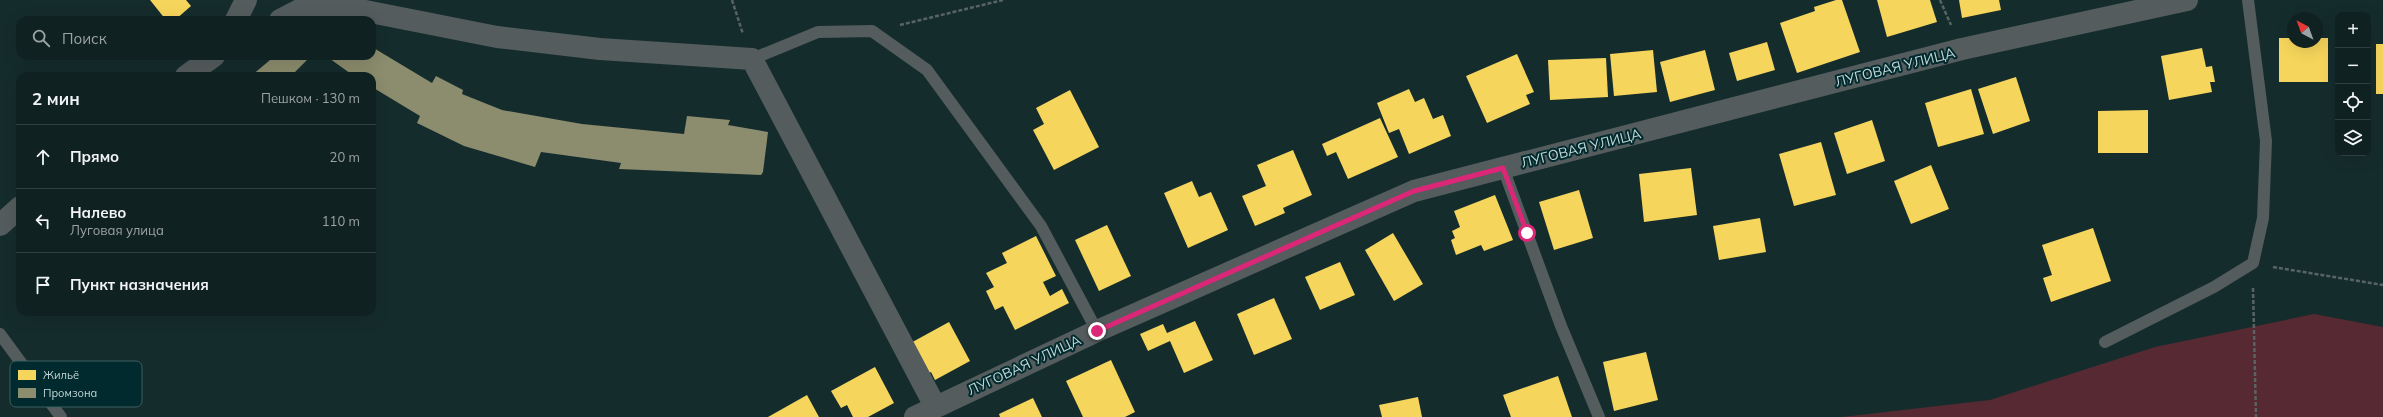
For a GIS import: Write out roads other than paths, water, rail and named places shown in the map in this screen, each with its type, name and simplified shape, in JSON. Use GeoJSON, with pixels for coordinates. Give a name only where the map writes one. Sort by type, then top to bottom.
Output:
{"type":"FeatureCollection","features":[{"type":"Feature","properties":{"kind":"street"},"geometry":{"type":"LineString","coordinates":[[238,16],[246,0]]}},
{"type":"Feature","properties":{"kind":"street","name":"ЛУГОВАЯ УЛИЦА"},"geometry":{"type":"LineString","coordinates":[[915,417],[938,412],[1097,331],[1414,191],[1962,50],[2187,0]]}},
{"type":"Feature","properties":{"kind":"street"},"geometry":{"type":"LineString","coordinates":[[288,16],[305,7],[355,9],[497,37],[600,50],[752,59],[938,412]]}},
{"type":"Feature","properties":{"kind":"street"},"geometry":{"type":"LineString","coordinates":[[192,72],[208,60]]}},
{"type":"Feature","properties":{"kind":"street"},"geometry":{"type":"LineString","coordinates":[[0,225],[16,211]]}},
{"type":"Feature","properties":{"kind":"lane"},"geometry":{"type":"LineString","coordinates":[[2105,342],[2214,287],[2253,263],[2263,218],[2266,140],[2248,0]]}},
{"type":"Feature","properties":{"kind":"lane"},"geometry":{"type":"LineString","coordinates":[[752,59],[818,32],[872,31],[927,70],[1040,226],[1097,331]]}},
{"type":"Feature","properties":{"kind":"lane"},"geometry":{"type":"LineString","coordinates":[[1503,168],[1561,326],[1599,417]]}},
{"type":"Feature","properties":{"kind":"lane"},"geometry":{"type":"LineString","coordinates":[[0,334],[20,361]]}},
{"type":"Feature","properties":{"kind":"lane"},"geometry":{"type":"LineString","coordinates":[[53,407],[60,417]]}}]}
